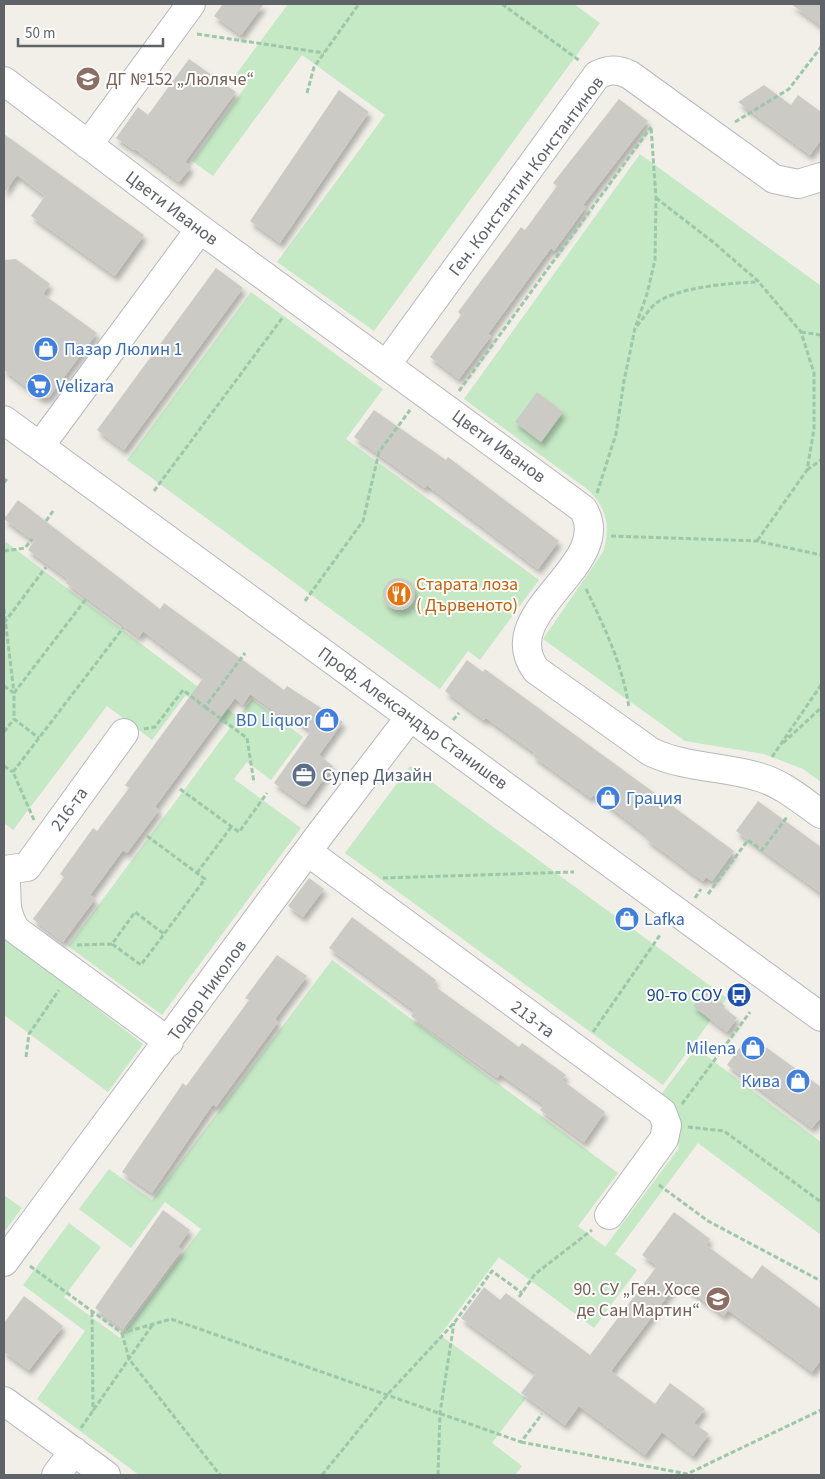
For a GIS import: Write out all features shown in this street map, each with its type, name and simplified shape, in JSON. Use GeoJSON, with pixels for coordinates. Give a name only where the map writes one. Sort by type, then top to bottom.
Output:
{"type":"FeatureCollection","features":[{"type":"Feature","properties":{"kind":"street"},"geometry":{"type":"LineString","coordinates":[[88,145],[190,4]]}},
{"type":"Feature","properties":{"kind":"street","name":"Ген. Константин Константинов"},"geometry":{"type":"LineString","coordinates":[[387,364],[597,76],[604,71],[622,71],[774,179],[798,184],[821,177]]}},
{"type":"Feature","properties":{"kind":"street","name":"Цвети Иванов"},"geometry":{"type":"LineString","coordinates":[[4,81],[200,229],[576,502],[589,526]]}},
{"type":"Feature","properties":{"kind":"street"},"geometry":{"type":"LineString","coordinates":[[40,446],[200,229]]}},
{"type":"Feature","properties":{"kind":"street","name":"Проф. Александър Станишев"},"geometry":{"type":"LineString","coordinates":[[4,420],[821,1017]]}},
{"type":"Feature","properties":{"kind":"street"},"geometry":{"type":"LineString","coordinates":[[589,526],[573,564],[528,629],[525,640],[527,656],[536,670],[651,752],[668,760],[758,777],[780,785],[810,807]]}},
{"type":"Feature","properties":{"kind":"street","name":"Тодор Николов"},"geometry":{"type":"LineString","coordinates":[[7,1258],[410,716]]}},
{"type":"Feature","properties":{"kind":"street","name":"216-та"},"geometry":{"type":"LineString","coordinates":[[4,871],[27,867],[124,733]]}},
{"type":"Feature","properties":{"kind":"street","name":"213-та"},"geometry":{"type":"LineString","coordinates":[[308,852],[578,1053],[656,1108],[665,1118],[667,1125]]}},
{"type":"Feature","properties":{"kind":"street"},"geometry":{"type":"LineString","coordinates":[[4,871],[6,907],[16,930],[169,1042]]}},
{"type":"Feature","properties":{"kind":"street"},"geometry":{"type":"LineString","coordinates":[[610,1215],[664,1139],[667,1125]]}},
{"type":"Feature","properties":{"kind":"street"},"geometry":{"type":"LineString","coordinates":[[4,1401],[106,1475]]}},
{"type":"Feature","properties":{"kind":"street"},"geometry":{"type":"LineString","coordinates":[[56,1475],[71,1449]]}},
{"type":"Feature","properties":{"kind":"path"},"geometry":{"type":"LineString","coordinates":[[307,93],[314,67],[359,4]]}},
{"type":"Feature","properties":{"kind":"path"},"geometry":{"type":"LineString","coordinates":[[502,4],[582,62],[597,76]]}},
{"type":"Feature","properties":{"kind":"path"},"geometry":{"type":"LineString","coordinates":[[172,30],[324,53]]}},
{"type":"Feature","properties":{"kind":"path"},"geometry":{"type":"LineString","coordinates":[[713,136],[789,89],[821,47]]}},
{"type":"Feature","properties":{"kind":"path"},"geometry":{"type":"LineString","coordinates":[[447,408],[668,103]]}},
{"type":"Feature","properties":{"kind":"path"},"geometry":{"type":"LineString","coordinates":[[651,126],[656,198],[655,260],[647,294],[635,328],[616,434],[589,526],[757,541],[821,555]]}},
{"type":"Feature","properties":{"kind":"path"},"geometry":{"type":"LineString","coordinates":[[656,198],[713,242],[758,282],[801,332],[814,373],[814,429],[807,470]]}},
{"type":"Feature","properties":{"kind":"path"},"geometry":{"type":"LineString","coordinates":[[635,328],[655,304],[685,291],[723,283],[758,282]]}},
{"type":"Feature","properties":{"kind":"path"},"geometry":{"type":"LineString","coordinates":[[154,491],[288,311]]}},
{"type":"Feature","properties":{"kind":"path"},"geometry":{"type":"LineString","coordinates":[[801,332],[821,335]]}},
{"type":"Feature","properties":{"kind":"path"},"geometry":{"type":"LineString","coordinates":[[305,601],[363,520],[379,452],[424,392]]}},
{"type":"Feature","properties":{"kind":"path"},"geometry":{"type":"LineString","coordinates":[[757,541],[807,470],[821,460]]}},
{"type":"Feature","properties":{"kind":"path"},"geometry":{"type":"LineString","coordinates":[[4,483],[8,478]]}},
{"type":"Feature","properties":{"kind":"path"},"geometry":{"type":"LineString","coordinates":[[46,520],[53,511]]}},
{"type":"Feature","properties":{"kind":"path"},"geometry":{"type":"LineString","coordinates":[[4,551],[25,548],[32,539]]}},
{"type":"Feature","properties":{"kind":"path"},"geometry":{"type":"LineString","coordinates":[[573,564],[611,639],[625,686],[634,740]]}},
{"type":"Feature","properties":{"kind":"path"},"geometry":{"type":"LineString","coordinates":[[5,621],[46,567]]}},
{"type":"Feature","properties":{"kind":"path"},"geometry":{"type":"LineString","coordinates":[[14,693],[86,599]]}},
{"type":"Feature","properties":{"kind":"path"},"geometry":{"type":"LineString","coordinates":[[4,609],[14,693],[14,719],[4,731]]}},
{"type":"Feature","properties":{"kind":"path"},"geometry":{"type":"LineString","coordinates":[[13,772],[123,628]]}},
{"type":"Feature","properties":{"kind":"path"},"geometry":{"type":"LineString","coordinates":[[204,707],[245,653]]}},
{"type":"Feature","properties":{"kind":"path"},"geometry":{"type":"LineString","coordinates":[[758,777],[821,685]]}},
{"type":"Feature","properties":{"kind":"path"},"geometry":{"type":"LineString","coordinates":[[4,686],[14,693]]}},
{"type":"Feature","properties":{"kind":"path"},"geometry":{"type":"LineString","coordinates":[[124,733],[155,727],[183,690],[247,738],[254,783]]}},
{"type":"Feature","properties":{"kind":"path"},"geometry":{"type":"LineString","coordinates":[[779,747],[821,708]]}},
{"type":"Feature","properties":{"kind":"path"},"geometry":{"type":"LineString","coordinates":[[452,721],[459,713]]}},
{"type":"Feature","properties":{"kind":"path"},"geometry":{"type":"LineString","coordinates":[[14,719],[39,738]]}},
{"type":"Feature","properties":{"kind":"path"},"geometry":{"type":"LineString","coordinates":[[4,766],[13,772],[44,843]]}},
{"type":"Feature","properties":{"kind":"path"},"geometry":{"type":"LineString","coordinates":[[180,789],[239,832],[268,793]]}},
{"type":"Feature","properties":{"kind":"path"},"geometry":{"type":"LineString","coordinates":[[708,894],[748,840],[762,850],[810,807]]}},
{"type":"Feature","properties":{"kind":"path"},"geometry":{"type":"LineString","coordinates":[[197,873],[231,826]]}},
{"type":"Feature","properties":{"kind":"path"},"geometry":{"type":"LineString","coordinates":[[147,836],[205,879],[141,965],[112,944],[135,912],[164,934]]}},
{"type":"Feature","properties":{"kind":"path"},"geometry":{"type":"LineString","coordinates":[[344,879],[574,872]]}},
{"type":"Feature","properties":{"kind":"path"},"geometry":{"type":"LineString","coordinates":[[694,898],[701,889]]}},
{"type":"Feature","properties":{"kind":"path"},"geometry":{"type":"LineString","coordinates":[[578,1053],[660,934]]}},
{"type":"Feature","properties":{"kind":"path"},"geometry":{"type":"LineString","coordinates":[[26,1058],[29,1034],[72,971]]}},
{"type":"Feature","properties":{"kind":"path"},"geometry":{"type":"LineString","coordinates":[[667,1125],[750,1012]]}},
{"type":"Feature","properties":{"kind":"path"},"geometry":{"type":"LineString","coordinates":[[667,1125],[724,1130],[821,1202]]}},
{"type":"Feature","properties":{"kind":"path"},"geometry":{"type":"LineString","coordinates":[[641,1171],[708,1221],[821,1281]]}},
{"type":"Feature","properties":{"kind":"path"},"geometry":{"type":"LineString","coordinates":[[519,1297],[535,1274],[610,1215]]}},
{"type":"Feature","properties":{"kind":"path"},"geometry":{"type":"LineString","coordinates":[[7,1258],[122,1333],[129,1359],[220,1475]]}},
{"type":"Feature","properties":{"kind":"path"},"geometry":{"type":"LineString","coordinates":[[322,1475],[387,1395],[454,1323],[492,1271],[522,1293]]}},
{"type":"Feature","properties":{"kind":"path"},"geometry":{"type":"LineString","coordinates":[[92,1312],[93,1411]]}},
{"type":"Feature","properties":{"kind":"path"},"geometry":{"type":"LineString","coordinates":[[122,1333],[171,1319],[522,1442],[687,1474],[821,1410]]}},
{"type":"Feature","properties":{"kind":"path"},"geometry":{"type":"LineString","coordinates":[[438,1475],[440,1413],[454,1323]]}},
{"type":"Feature","properties":{"kind":"path"},"geometry":{"type":"LineString","coordinates":[[71,1449],[93,1411],[153,1324]]}},
{"type":"Feature","properties":{"kind":"path"},"geometry":{"type":"LineString","coordinates":[[522,1442],[542,1414]]}},
{"type":"Feature","properties":{"kind":"green space"},"geometry":{"type":"Polygon","coordinates":[[[288,4],[574,4],[600,23],[374,331],[277,262],[385,115],[302,55],[213,176],[192,161],[246,86],[234,77],[288,4]]]}},
{"type":"Feature","properties":{"kind":"green space"},"geometry":{"type":"Polygon","coordinates":[[[640,154],[821,286],[821,782],[803,769],[764,754],[685,741],[543,639],[603,552],[607,534],[606,518],[599,503],[587,489],[464,399],[640,154]]]}},
{"type":"Feature","properties":{"kind":"green space"},"geometry":{"type":"Polygon","coordinates":[[[251,292],[383,389],[346,439],[539,580],[480,660],[468,651],[440,689],[127,460],[251,292]]]}},
{"type":"Feature","properties":{"kind":"green space"},"geometry":{"type":"Polygon","coordinates":[[[6,542],[238,717],[252,699],[303,737],[271,780],[247,762],[234,779],[301,828],[162,1015],[68,946],[230,728],[186,695],[152,740],[107,706],[13,830],[4,823],[4,545],[6,542]]]}},
{"type":"Feature","properties":{"kind":"green space"},"geometry":{"type":"Polygon","coordinates":[[[410,766],[727,998],[663,1085],[345,853],[410,766]]]}},
{"type":"Feature","properties":{"kind":"green space"},"geometry":{"type":"Polygon","coordinates":[[[4,937],[143,1044],[108,1092],[4,1015],[4,937]]]}},
{"type":"Feature","properties":{"kind":"green space"},"geometry":{"type":"Polygon","coordinates":[[[332,960],[618,1173],[578,1226],[605,1247],[679,1148],[674,1112],[657,1100],[696,1048],[821,1142],[821,1235],[698,1143],[615,1254],[637,1270],[594,1328],[499,1257],[440,1335],[526,1398],[492,1443],[522,1466],[515,1475],[139,1475],[37,1399],[85,1331],[23,1285],[69,1223],[101,1247],[64,1297],[120,1338],[201,1229],[165,1202],[131,1248],[79,1209],[109,1169],[152,1200],[332,960]]]}},
{"type":"Feature","properties":{"kind":"green space"},"geometry":{"type":"Polygon","coordinates":[[[4,1195],[22,1208],[4,1232],[4,1195]]]}},
{"type":"Feature","properties":{"kind":"building"},"geometry":{"type":"Polygon","coordinates":[[[223,4],[264,4],[241,35],[214,16],[223,4]]]}},
{"type":"Feature","properties":{"kind":"building"},"geometry":{"type":"Polygon","coordinates":[[[791,4],[821,4],[821,26],[791,4]]]}},
{"type":"Feature","properties":{"kind":"building"},"geometry":{"type":"Polygon","coordinates":[[[189,59],[236,92],[185,162],[191,167],[179,182],[135,149],[116,138],[138,107],[148,115],[189,59]]]}},
{"type":"Feature","properties":{"kind":"building"},"geometry":{"type":"Polygon","coordinates":[[[764,85],[791,105],[798,95],[821,112],[821,140],[810,155],[738,102],[764,85]]]}},
{"type":"Feature","properties":{"kind":"building"},"geometry":{"type":"Polygon","coordinates":[[[339,90],[369,112],[280,243],[250,221],[339,90]]]}},
{"type":"Feature","properties":{"kind":"building"},"geometry":{"type":"Polygon","coordinates":[[[619,99],[648,121],[583,205],[586,207],[554,251],[551,248],[488,334],[491,336],[459,379],[430,357],[461,315],[458,312],[521,227],[525,230],[557,186],[553,183],[619,99]]]}},
{"type":"Feature","properties":{"kind":"building"},"geometry":{"type":"Polygon","coordinates":[[[4,134],[144,235],[115,276],[31,216],[45,196],[17,175],[4,193],[4,134]]]}},
{"type":"Feature","properties":{"kind":"building","name":"Пазар Люлин 1"},"geometry":{"type":"Polygon","coordinates":[[[16,259],[50,284],[43,294],[97,333],[49,397],[41,398],[4,370],[4,260],[16,259]]]}},
{"type":"Feature","properties":{"kind":"building"},"geometry":{"type":"Polygon","coordinates":[[[216,268],[243,288],[124,450],[97,430],[216,268]]]}},
{"type":"Feature","properties":{"kind":"building"},"geometry":{"type":"Polygon","coordinates":[[[537,392],[563,412],[541,442],[515,422],[537,392]]]}},
{"type":"Feature","properties":{"kind":"building"},"geometry":{"type":"Polygon","coordinates":[[[374,410],[446,460],[448,457],[559,541],[538,569],[427,485],[425,488],[354,437],[374,410]]]}},
{"type":"Feature","properties":{"kind":"building"},"geometry":{"type":"Polygon","coordinates":[[[18,500],[160,609],[164,603],[284,690],[287,686],[343,722],[319,755],[333,766],[305,805],[274,783],[311,731],[286,713],[283,717],[250,694],[243,705],[235,698],[155,807],[159,810],[127,853],[123,850],[90,895],[95,899],[63,942],[33,919],[64,877],[60,874],[93,828],[97,831],[129,788],[125,785],[204,677],[143,631],[139,637],[66,583],[68,579],[28,550],[34,541],[4,519],[18,500]]]}},
{"type":"Feature","properties":{"kind":"building","name":"Старата лоза ( Дървеното)"},"geometry":{"type":"Polygon","coordinates":[[[399,578],[405,579],[410,583],[414,588],[414,600],[410,605],[405,609],[399,610],[393,609],[388,605],[384,600],[383,594],[384,588],[388,583],[393,579],[399,578]]]}},
{"type":"Feature","properties":{"kind":"building"},"geometry":{"type":"Polygon","coordinates":[[[467,660],[483,672],[485,669],[734,851],[712,881],[706,877],[703,881],[646,839],[648,836],[610,807],[593,795],[591,798],[533,756],[535,753],[486,718],[484,720],[445,691],[467,660]]]}},
{"type":"Feature","properties":{"kind":"building"},"geometry":{"type":"Polygon","coordinates":[[[758,801],[821,847],[821,893],[736,831],[758,801]]]}},
{"type":"Feature","properties":{"kind":"building"},"geometry":{"type":"Polygon","coordinates":[[[309,878],[324,889],[303,917],[288,906],[309,878]]]}},
{"type":"Feature","properties":{"kind":"building"},"geometry":{"type":"Polygon","coordinates":[[[352,917],[436,980],[433,985],[519,1047],[522,1043],[566,1075],[562,1080],[605,1112],[584,1142],[540,1110],[544,1105],[500,1074],[497,1078],[411,1016],[415,1011],[329,948],[352,917]]]}},
{"type":"Feature","properties":{"kind":"building"},"geometry":{"type":"Polygon","coordinates":[[[277,955],[307,976],[275,1019],[278,1022],[216,1107],[213,1104],[152,1193],[122,1172],[183,1083],[186,1086],[249,1000],[245,998],[277,955]]]}},
{"type":"Feature","properties":{"kind":"building"},"geometry":{"type":"Polygon","coordinates":[[[705,991],[737,1018],[727,1032],[693,1006],[705,991]]]}},
{"type":"Feature","properties":{"kind":"building"},"geometry":{"type":"Polygon","coordinates":[[[749,1035],[821,1087],[821,1117],[812,1128],[727,1065],[749,1035]]]}},
{"type":"Feature","properties":{"kind":"building"},"geometry":{"type":"Polygon","coordinates":[[[163,1210],[190,1230],[178,1247],[182,1250],[123,1329],[95,1308],[163,1210]]]}},
{"type":"Feature","properties":{"kind":"building"},"geometry":{"type":"Polygon","coordinates":[[[674,1212],[710,1239],[706,1245],[752,1279],[762,1265],[821,1309],[821,1360],[812,1372],[728,1310],[724,1316],[678,1282],[611,1371],[655,1404],[670,1383],[705,1409],[694,1423],[709,1434],[693,1456],[662,1432],[645,1455],[579,1406],[565,1425],[521,1393],[536,1373],[461,1318],[484,1287],[500,1300],[506,1293],[590,1355],[657,1266],[642,1255],[674,1212]]]}},
{"type":"Feature","properties":{"kind":"building"},"geometry":{"type":"Polygon","coordinates":[[[24,1296],[63,1326],[29,1370],[4,1352],[4,1323],[24,1296]]]}},
{"type":"Feature","properties":{"kind":"place","name":"ДГ №152 „Люляче“"},"geometry":{"type":"Point","coordinates":[88,79]}},
{"type":"Feature","properties":{"kind":"place","name":"Пазар Люлин 1"},"geometry":{"type":"Point","coordinates":[46,349]}},
{"type":"Feature","properties":{"kind":"place","name":"Velizara"},"geometry":{"type":"Point","coordinates":[39,386]}},
{"type":"Feature","properties":{"kind":"place","name":"Старата лоза ( Дървеното)"},"geometry":{"type":"Point","coordinates":[399,594]}},
{"type":"Feature","properties":{"kind":"place","name":"BD Liquor"},"geometry":{"type":"Point","coordinates":[327,720]}},
{"type":"Feature","properties":{"kind":"place","name":"Супер Дизайн"},"geometry":{"type":"Point","coordinates":[304,775]}},
{"type":"Feature","properties":{"kind":"place","name":"Грация"},"geometry":{"type":"Point","coordinates":[608,798]}},
{"type":"Feature","properties":{"kind":"place","name":"Lafka"},"geometry":{"type":"Point","coordinates":[627,919]}},
{"type":"Feature","properties":{"kind":"place","name":"90-то СОУ"},"geometry":{"type":"Point","coordinates":[739,995]}},
{"type":"Feature","properties":{"kind":"place","name":"Milena"},"geometry":{"type":"Point","coordinates":[753,1048]}},
{"type":"Feature","properties":{"kind":"place","name":"Кива"},"geometry":{"type":"Point","coordinates":[798,1081]}},
{"type":"Feature","properties":{"kind":"place","name":"90. СУ „Ген. Хосе де Сан Мартин“"},"geometry":{"type":"Point","coordinates":[718,1299]}}]}
